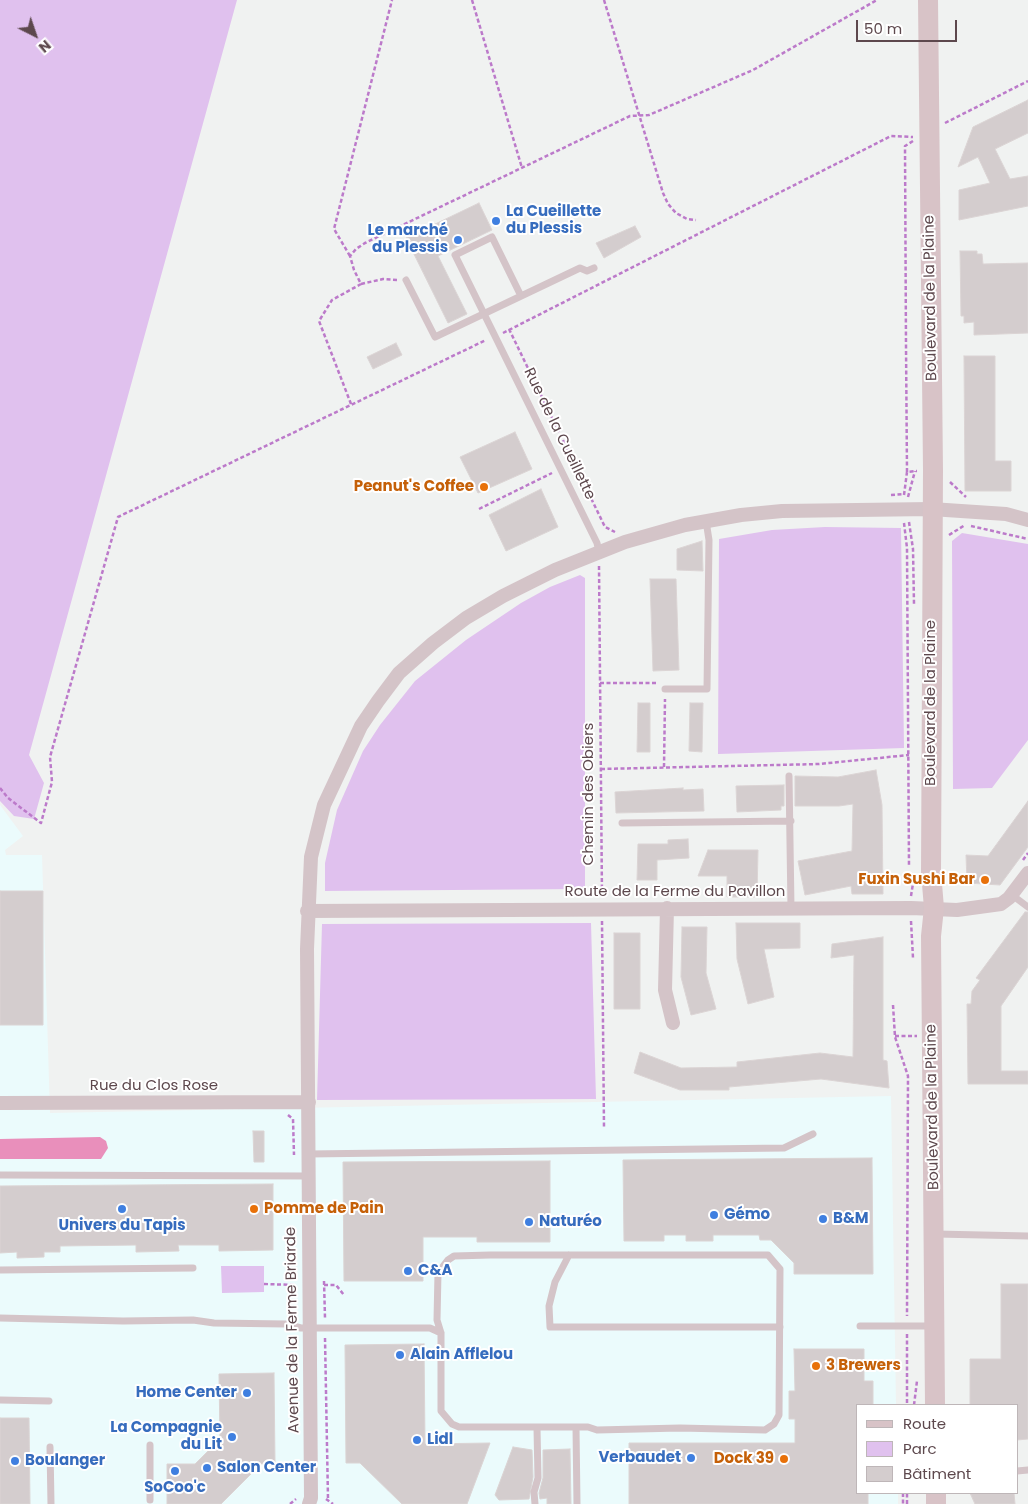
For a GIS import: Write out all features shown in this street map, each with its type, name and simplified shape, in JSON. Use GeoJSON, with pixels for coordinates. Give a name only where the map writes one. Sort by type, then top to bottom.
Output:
{"type":"FeatureCollection","features":[{"type":"Feature","properties":{"kind":"main road","name":"Boulevard de la Plaine"},"geometry":{"type":"LineString","coordinates":[[928,0],[929,137],[940,473],[931,509],[930,872],[934,908],[931,936],[935,1404]]}},
{"type":"Feature","properties":{"kind":"street","name":"Avenue de la Ferme Briarde"},"geometry":{"type":"LineString","coordinates":[[307,1501],[309,1102],[307,911],[311,857],[324,805],[361,726],[400,674],[433,643],[466,618],[503,596],[555,570],[599,558],[625,542],[706,522],[782,511],[931,509],[1006,514],[1028,520]]}},
{"type":"Feature","properties":{"kind":"street","name":"Route de la Ferme du Pavillon"},"geometry":{"type":"LineString","coordinates":[[307,911],[667,908],[934,908],[956,910],[984,908],[1001,904],[1012,895],[1028,873]]}},
{"type":"Feature","properties":{"kind":"street"},"geometry":{"type":"LineString","coordinates":[[667,908],[665,990],[673,1023]]}},
{"type":"Feature","properties":{"kind":"street","name":"Rue du Clos Rose"},"geometry":{"type":"LineString","coordinates":[[0,1103],[309,1102]]}},
{"type":"Feature","properties":{"kind":"lane","name":"Rue de la Cueillette"},"geometry":{"type":"LineString","coordinates":[[521,296],[492,238],[455,255],[597,544],[599,558]]}},
{"type":"Feature","properties":{"kind":"lane"},"geometry":{"type":"LineString","coordinates":[[406,280],[434,337],[580,268],[587,271],[594,268]]}},
{"type":"Feature","properties":{"kind":"lane"},"geometry":{"type":"LineString","coordinates":[[665,690],[707,688],[709,540],[706,522]]}},
{"type":"Feature","properties":{"kind":"lane"},"geometry":{"type":"LineString","coordinates":[[789,776],[791,908]]}},
{"type":"Feature","properties":{"kind":"lane"},"geometry":{"type":"LineString","coordinates":[[622,823],[791,821]]}},
{"type":"Feature","properties":{"kind":"lane"},"geometry":{"type":"LineString","coordinates":[[1012,895],[1028,907]]}},
{"type":"Feature","properties":{"kind":"lane"},"geometry":{"type":"LineString","coordinates":[[308,1154],[784,1148],[813,1134]]}},
{"type":"Feature","properties":{"kind":"lane"},"geometry":{"type":"LineString","coordinates":[[0,1175],[308,1176]]}},
{"type":"Feature","properties":{"kind":"lane"},"geometry":{"type":"LineString","coordinates":[[935,1234],[1028,1236]]}},
{"type":"Feature","properties":{"kind":"lane"},"geometry":{"type":"LineString","coordinates":[[569,1255],[555,1282],[549,1306],[550,1327],[780,1327]]}},
{"type":"Feature","properties":{"kind":"lane"},"geometry":{"type":"LineString","coordinates":[[768,1255],[780,1269],[780,1327],[779,1415],[774,1424],[765,1430],[680,1428],[597,1430],[576,1427],[459,1427],[445,1418],[441,1411],[441,1333],[437,1320],[437,1281],[438,1273],[448,1260],[454,1256],[768,1255]]}},
{"type":"Feature","properties":{"kind":"lane"},"geometry":{"type":"LineString","coordinates":[[0,1270],[194,1268]]}},
{"type":"Feature","properties":{"kind":"lane"},"geometry":{"type":"LineString","coordinates":[[0,1318],[123,1321],[193,1320],[214,1323],[286,1324],[309,1328],[430,1328],[441,1333]]}},
{"type":"Feature","properties":{"kind":"lane"},"geometry":{"type":"LineString","coordinates":[[860,1326],[935,1326]]}},
{"type":"Feature","properties":{"kind":"lane"},"geometry":{"type":"LineString","coordinates":[[0,1400],[49,1401]]}},
{"type":"Feature","properties":{"kind":"lane"},"geometry":{"type":"LineString","coordinates":[[576,1427],[577,1504]]}},
{"type":"Feature","properties":{"kind":"lane"},"geometry":{"type":"LineString","coordinates":[[535,1504],[534,1492],[538,1478],[538,1428]]}},
{"type":"Feature","properties":{"kind":"lane"},"geometry":{"type":"LineString","coordinates":[[150,1445],[150,1500]]}},
{"type":"Feature","properties":{"kind":"lane"},"geometry":{"type":"LineString","coordinates":[[50,1447],[51,1504]]}},
{"type":"Feature","properties":{"kind":"path"},"geometry":{"type":"LineString","coordinates":[[361,284],[350,256],[334,229],[392,0]]}},
{"type":"Feature","properties":{"kind":"path"},"geometry":{"type":"LineString","coordinates":[[472,0],[522,168]]}},
{"type":"Feature","properties":{"kind":"path"},"geometry":{"type":"LineString","coordinates":[[604,0],[640,115],[656,176],[668,204],[687,219],[696,220]]}},
{"type":"Feature","properties":{"kind":"path"},"geometry":{"type":"LineString","coordinates":[[350,256],[365,243],[630,116],[649,115],[754,70],[877,0]]}},
{"type":"Feature","properties":{"kind":"path"},"geometry":{"type":"LineString","coordinates":[[967,498],[940,473],[907,472],[905,146],[914,141],[929,137],[944,124],[1028,81]]}},
{"type":"Feature","properties":{"kind":"path"},"geometry":{"type":"LineString","coordinates":[[0,788],[8,798],[42,823],[52,782],[50,757],[118,516],[352,404],[494,333],[509,329],[891,136],[929,137]]}},
{"type":"Feature","properties":{"kind":"path"},"geometry":{"type":"LineString","coordinates":[[352,404],[318,321],[332,300],[361,284],[383,279],[406,280]]}},
{"type":"Feature","properties":{"kind":"path"},"geometry":{"type":"LineString","coordinates":[[509,329],[605,528],[610,531],[620,532]]}},
{"type":"Feature","properties":{"kind":"path"},"geometry":{"type":"LineString","coordinates":[[479,509],[560,469]]}},
{"type":"Feature","properties":{"kind":"path"},"geometry":{"type":"LineString","coordinates":[[886,495],[904,494]]}},
{"type":"Feature","properties":{"kind":"path"},"geometry":{"type":"LineString","coordinates":[[907,548],[910,867]]}},
{"type":"Feature","properties":{"kind":"path"},"geometry":{"type":"LineString","coordinates":[[590,568],[599,558]]}},
{"type":"Feature","properties":{"kind":"path","name":"Chemin des Obiers"},"geometry":{"type":"LineString","coordinates":[[599,558],[604,1127]]}},
{"type":"Feature","properties":{"kind":"path"},"geometry":{"type":"LineString","coordinates":[[600,683],[665,682],[664,768]]}},
{"type":"Feature","properties":{"kind":"path"},"geometry":{"type":"LineString","coordinates":[[600,769],[819,764],[909,755]]}},
{"type":"Feature","properties":{"kind":"path"},"geometry":{"type":"LineString","coordinates":[[894,1005],[895,1037],[908,1076],[907,1404]]}},
{"type":"Feature","properties":{"kind":"path"},"geometry":{"type":"LineString","coordinates":[[908,1076],[916,1077]]}},
{"type":"Feature","properties":{"kind":"path"},"geometry":{"type":"LineString","coordinates":[[278,1115],[288,1115],[293,1119],[294,1176]]}},
{"type":"Feature","properties":{"kind":"path"},"geometry":{"type":"LineString","coordinates":[[324,1276],[328,1500]]}},
{"type":"Feature","properties":{"kind":"path"},"geometry":{"type":"LineString","coordinates":[[295,1285],[295,1293]]}},
{"type":"Feature","properties":{"kind":"path"},"geometry":{"type":"LineString","coordinates":[[290,1504],[307,1501]]}},
{"type":"Feature","properties":{"kind":"shaded area"},"geometry":{"type":"Polygon","coordinates":[[[0,805],[23,836],[5,850],[6,855],[42,855],[50,1113],[891,1096],[896,1404],[856,1404],[856,1494],[898,1494],[898,1504],[0,1504],[0,805]]]}},
{"type":"Feature","properties":{"kind":"shaded area"},"geometry":{"type":"Polygon","coordinates":[[[100,1137],[106,1141],[108,1148],[101,1159],[0,1159],[0,1139],[100,1137]]]}},
{"type":"Feature","properties":{"kind":"green space"},"geometry":{"type":"Polygon","coordinates":[[[0,0],[237,0],[29,755],[44,783],[34,819],[14,816],[0,801],[0,0]]]}},
{"type":"Feature","properties":{"kind":"green space"},"geometry":{"type":"Polygon","coordinates":[[[825,527],[901,528],[904,748],[718,754],[719,539],[772,530],[825,527]]]}},
{"type":"Feature","properties":{"kind":"green space"},"geometry":{"type":"Polygon","coordinates":[[[962,533],[1028,544],[1028,740],[992,788],[953,789],[952,541],[962,533]]]}},
{"type":"Feature","properties":{"kind":"green space"},"geometry":{"type":"Polygon","coordinates":[[[580,575],[585,578],[585,891],[580,889],[325,891],[325,863],[337,810],[363,751],[380,725],[415,681],[466,640],[521,603],[550,587],[580,575]]]}},
{"type":"Feature","properties":{"kind":"green space"},"geometry":{"type":"Polygon","coordinates":[[[591,923],[596,1099],[317,1100],[322,924],[591,923]]]}},
{"type":"Feature","properties":{"kind":"green space"},"geometry":{"type":"Polygon","coordinates":[[[221,1266],[264,1266],[264,1292],[222,1293],[221,1266]]]}},
{"type":"Feature","properties":{"kind":"building"},"geometry":{"type":"Polygon","coordinates":[[[1028,100],[1028,133],[995,149],[1010,179],[1028,176],[1028,206],[959,220],[959,190],[990,183],[978,157],[958,167],[973,127],[1028,100]]]}},
{"type":"Feature","properties":{"kind":"building"},"geometry":{"type":"Polygon","coordinates":[[[479,203],[492,230],[438,256],[467,314],[448,323],[406,238],[479,203]]]}},
{"type":"Feature","properties":{"kind":"building"},"geometry":{"type":"Polygon","coordinates":[[[635,226],[641,237],[604,258],[596,243],[635,226]]]}},
{"type":"Feature","properties":{"kind":"building"},"geometry":{"type":"Polygon","coordinates":[[[960,251],[977,251],[977,254],[982,254],[983,264],[1028,263],[1028,333],[974,335],[974,322],[964,323],[964,316],[961,316],[960,251]]]}},
{"type":"Feature","properties":{"kind":"building"},"geometry":{"type":"Polygon","coordinates":[[[396,343],[402,355],[373,369],[367,357],[396,343]]]}},
{"type":"Feature","properties":{"kind":"building"},"geometry":{"type":"Polygon","coordinates":[[[964,356],[995,356],[995,461],[1011,461],[1011,491],[965,491],[964,356]]]}},
{"type":"Feature","properties":{"kind":"building"},"geometry":{"type":"Polygon","coordinates":[[[515,432],[532,469],[478,493],[460,457],[515,432]]]}},
{"type":"Feature","properties":{"kind":"building"},"geometry":{"type":"Polygon","coordinates":[[[541,489],[558,527],[506,551],[489,515],[541,489]]]}},
{"type":"Feature","properties":{"kind":"building"},"geometry":{"type":"Polygon","coordinates":[[[702,541],[703,571],[677,570],[677,549],[702,541]]]}},
{"type":"Feature","properties":{"kind":"building"},"geometry":{"type":"Polygon","coordinates":[[[650,579],[676,579],[679,670],[653,671],[650,579]]]}},
{"type":"Feature","properties":{"kind":"building"},"geometry":{"type":"Polygon","coordinates":[[[638,703],[650,703],[650,752],[637,752],[638,703]]]}},
{"type":"Feature","properties":{"kind":"building"},"geometry":{"type":"Polygon","coordinates":[[[690,703],[703,703],[702,752],[689,751],[690,703]]]}},
{"type":"Feature","properties":{"kind":"building"},"geometry":{"type":"Polygon","coordinates":[[[876,770],[882,805],[883,894],[852,894],[851,886],[805,895],[798,861],[852,851],[853,804],[839,806],[795,806],[795,776],[838,777],[876,770]]]}},
{"type":"Feature","properties":{"kind":"building"},"geometry":{"type":"Polygon","coordinates":[[[784,785],[784,806],[781,806],[781,810],[737,812],[736,786],[784,785]]]}},
{"type":"Feature","properties":{"kind":"building"},"geometry":{"type":"Polygon","coordinates":[[[683,788],[683,790],[703,789],[704,811],[616,813],[615,792],[683,788]]]}},
{"type":"Feature","properties":{"kind":"building"},"geometry":{"type":"Polygon","coordinates":[[[1028,801],[1028,847],[1000,885],[967,883],[966,855],[988,856],[1028,801]]]}},
{"type":"Feature","properties":{"kind":"building"},"geometry":{"type":"Polygon","coordinates":[[[688,839],[689,858],[657,860],[657,880],[637,880],[638,844],[668,844],[668,840],[688,839]]]}},
{"type":"Feature","properties":{"kind":"building"},"geometry":{"type":"Polygon","coordinates":[[[708,850],[758,850],[757,897],[727,897],[727,876],[698,876],[708,850]]]}},
{"type":"Feature","properties":{"kind":"building"},"geometry":{"type":"Polygon","coordinates":[[[0,891],[43,891],[43,1025],[0,1025],[0,891]]]}},
{"type":"Feature","properties":{"kind":"building"},"geometry":{"type":"Polygon","coordinates":[[[1025,912],[1028,912],[1028,967],[1001,1006],[1001,1071],[1028,1071],[1028,1084],[968,1084],[967,1004],[971,1004],[972,991],[980,980],[976,978],[1025,912]]]}},
{"type":"Feature","properties":{"kind":"building"},"geometry":{"type":"Polygon","coordinates":[[[736,923],[800,923],[800,948],[764,949],[774,997],[748,1004],[737,959],[736,923]]]}},
{"type":"Feature","properties":{"kind":"building"},"geometry":{"type":"Polygon","coordinates":[[[682,927],[707,927],[706,973],[716,1009],[691,1015],[681,977],[682,927]]]}},
{"type":"Feature","properties":{"kind":"building"},"geometry":{"type":"Polygon","coordinates":[[[614,933],[640,933],[640,1009],[614,1009],[614,933]]]}},
{"type":"Feature","properties":{"kind":"building"},"geometry":{"type":"Polygon","coordinates":[[[883,937],[883,1060],[887,1061],[889,1088],[821,1079],[729,1087],[729,1090],[680,1090],[634,1073],[640,1052],[681,1068],[737,1067],[737,1062],[820,1053],[853,1057],[854,955],[831,958],[832,944],[883,937]]]}},
{"type":"Feature","properties":{"kind":"building"},"geometry":{"type":"Polygon","coordinates":[[[253,1131],[264,1131],[264,1162],[254,1162],[253,1131]]]}},
{"type":"Feature","properties":{"kind":"building"},"geometry":{"type":"Polygon","coordinates":[[[872,1158],[873,1274],[794,1274],[794,1263],[771,1240],[760,1240],[759,1235],[713,1235],[713,1241],[686,1241],[686,1235],[664,1235],[664,1241],[624,1241],[623,1160],[872,1158]]]}},
{"type":"Feature","properties":{"kind":"building"},"geometry":{"type":"Polygon","coordinates":[[[550,1161],[550,1242],[477,1242],[477,1237],[423,1237],[423,1281],[344,1281],[343,1162],[550,1161]]]}},
{"type":"Feature","properties":{"kind":"building"},"geometry":{"type":"Polygon","coordinates":[[[273,1184],[273,1250],[219,1251],[219,1245],[178,1245],[179,1251],[136,1252],[136,1245],[60,1246],[60,1252],[44,1252],[44,1257],[17,1258],[17,1252],[0,1253],[0,1186],[273,1184]]]}},
{"type":"Feature","properties":{"kind":"building"},"geometry":{"type":"Polygon","coordinates":[[[1001,1284],[1028,1284],[1028,1439],[1018,1440],[1018,1404],[970,1404],[970,1359],[1001,1359],[1001,1284]]]}},
{"type":"Feature","properties":{"kind":"building"},"geometry":{"type":"Polygon","coordinates":[[[424,1344],[425,1444],[490,1443],[467,1504],[402,1504],[360,1463],[346,1463],[345,1345],[424,1344]]]}},
{"type":"Feature","properties":{"kind":"building"},"geometry":{"type":"Polygon","coordinates":[[[794,1349],[864,1349],[864,1381],[873,1381],[873,1404],[856,1404],[856,1494],[868,1494],[868,1504],[629,1504],[629,1443],[795,1443],[795,1419],[789,1419],[789,1391],[795,1391],[794,1349]]]}},
{"type":"Feature","properties":{"kind":"building"},"geometry":{"type":"Polygon","coordinates":[[[274,1373],[275,1464],[261,1464],[221,1504],[167,1504],[167,1464],[195,1464],[220,1439],[219,1374],[274,1373]]]}},
{"type":"Feature","properties":{"kind":"building","name":"Boulanger"},"geometry":{"type":"Polygon","coordinates":[[[0,1418],[29,1418],[30,1504],[0,1504],[0,1418]]]}},
{"type":"Feature","properties":{"kind":"building"},"geometry":{"type":"Polygon","coordinates":[[[513,1447],[532,1450],[533,1477],[529,1499],[499,1500],[495,1495],[513,1447]]]}},
{"type":"Feature","properties":{"kind":"building"},"geometry":{"type":"Polygon","coordinates":[[[570,1449],[571,1504],[547,1504],[547,1498],[540,1499],[539,1493],[543,1478],[543,1450],[570,1449]]]}},
{"type":"Feature","properties":{"kind":"building"},"geometry":{"type":"Polygon","coordinates":[[[970,1494],[1014,1494],[1015,1504],[975,1504],[970,1494]]]}},
{"type":"Feature","properties":{"kind":"place","name":"La Cueillette du Plessis"},"geometry":{"type":"Point","coordinates":[496,221]}},
{"type":"Feature","properties":{"kind":"place","name":"Le marché du Plessis"},"geometry":{"type":"Point","coordinates":[458,240]}},
{"type":"Feature","properties":{"kind":"place","name":"Peanut's Coffee"},"geometry":{"type":"Point","coordinates":[484,487]}},
{"type":"Feature","properties":{"kind":"place","name":"Fuxin Sushi Bar"},"geometry":{"type":"Point","coordinates":[985,880]}},
{"type":"Feature","properties":{"kind":"place","name":"Univers du Tapis"},"geometry":{"type":"Point","coordinates":[122,1209]}},
{"type":"Feature","properties":{"kind":"place","name":"Pomme de Pain"},"geometry":{"type":"Point","coordinates":[254,1209]}},
{"type":"Feature","properties":{"kind":"place","name":"Gémo"},"geometry":{"type":"Point","coordinates":[714,1215]}},
{"type":"Feature","properties":{"kind":"place","name":"B&M"},"geometry":{"type":"Point","coordinates":[823,1219]}},
{"type":"Feature","properties":{"kind":"place","name":"Naturéo"},"geometry":{"type":"Point","coordinates":[529,1222]}},
{"type":"Feature","properties":{"kind":"place","name":"C&A"},"geometry":{"type":"Point","coordinates":[408,1271]}},
{"type":"Feature","properties":{"kind":"place","name":"Alain Afflelou"},"geometry":{"type":"Point","coordinates":[400,1355]}},
{"type":"Feature","properties":{"kind":"place","name":"3 Brewers"},"geometry":{"type":"Point","coordinates":[816,1366]}},
{"type":"Feature","properties":{"kind":"place","name":"Home Center"},"geometry":{"type":"Point","coordinates":[247,1393]}},
{"type":"Feature","properties":{"kind":"place","name":"La Compagnie du Lit"},"geometry":{"type":"Point","coordinates":[232,1437]}},
{"type":"Feature","properties":{"kind":"place","name":"Lidl"},"geometry":{"type":"Point","coordinates":[417,1440]}},
{"type":"Feature","properties":{"kind":"place","name":"Verbaudet"},"geometry":{"type":"Point","coordinates":[691,1458]}},
{"type":"Feature","properties":{"kind":"place","name":"Dock 39"},"geometry":{"type":"Point","coordinates":[784,1459]}},
{"type":"Feature","properties":{"kind":"place","name":"Boulanger"},"geometry":{"type":"Point","coordinates":[15,1461]}},
{"type":"Feature","properties":{"kind":"place","name":"Salon Center"},"geometry":{"type":"Point","coordinates":[207,1468]}},
{"type":"Feature","properties":{"kind":"place","name":"SoCoo'c"},"geometry":{"type":"Point","coordinates":[175,1471]}}]}
